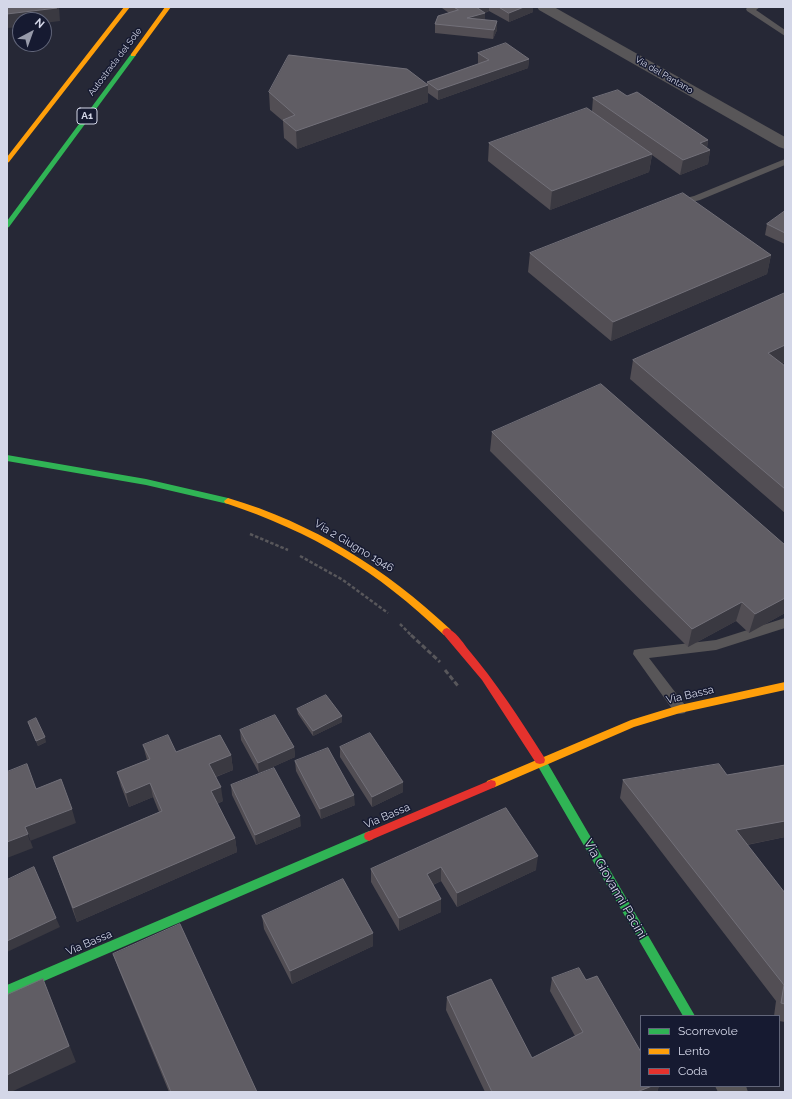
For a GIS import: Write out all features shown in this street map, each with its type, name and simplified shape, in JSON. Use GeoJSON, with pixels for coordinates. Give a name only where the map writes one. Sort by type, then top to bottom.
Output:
{"type":"FeatureCollection","features":[{"type":"Feature","properties":{"kind":"main road"},"geometry":{"type":"LineString","coordinates":[[7,160],[127,7]]}},
{"type":"Feature","properties":{"kind":"main road","name":"Autostrada del Sole"},"geometry":{"type":"LineString","coordinates":[[7,226],[168,7]]}},
{"type":"Feature","properties":{"kind":"main road","name":"Via 2 Giugno 1946"},"geometry":{"type":"LineString","coordinates":[[7,458],[164,485],[195,492],[263,513],[306,531],[329,543],[361,562],[401,590],[447,632],[481,673],[541,761]]}},
{"type":"Feature","properties":{"kind":"main road","name":"Via Bassa"},"geometry":{"type":"LineString","coordinates":[[7,991],[455,800],[541,761],[631,724],[680,709],[785,686]]}},
{"type":"Feature","properties":{"kind":"main road","name":"Via Giovanni Pacini"},"geometry":{"type":"LineString","coordinates":[[541,761],[688,1015]]}},
{"type":"Feature","properties":{"kind":"street","name":"Via del Pantano"},"geometry":{"type":"LineString","coordinates":[[544,7],[785,144]]}},
{"type":"Feature","properties":{"kind":"lane"},"geometry":{"type":"LineString","coordinates":[[756,7],[750,9],[785,34]]}},
{"type":"Feature","properties":{"kind":"lane"},"geometry":{"type":"LineString","coordinates":[[681,202],[697,198],[785,162]]}},
{"type":"Feature","properties":{"kind":"lane"},"geometry":{"type":"LineString","coordinates":[[680,709],[639,654],[716,645],[785,624]]}},
{"type":"Feature","properties":{"kind":"path"},"geometry":{"type":"LineString","coordinates":[[247,532],[295,553],[343,580],[394,618]]}},
{"type":"Feature","properties":{"kind":"path"},"geometry":{"type":"LineString","coordinates":[[400,623],[440,663],[459,687]]}},
{"type":"Feature","properties":{"kind":"building"},"geometry":{"type":"Polygon","coordinates":[[[7,7],[57,7],[24,12],[12,12],[12,13],[7,14],[7,7]]]}},
{"type":"Feature","properties":{"kind":"building"},"geometry":{"type":"Polygon","coordinates":[[[454,7],[476,7],[485,13],[467,18],[497,21],[494,30],[435,24],[438,16],[458,10],[454,7]]]}},
{"type":"Feature","properties":{"kind":"building"},"geometry":{"type":"Polygon","coordinates":[[[499,7],[524,7],[509,13],[499,7]]]}},
{"type":"Feature","properties":{"kind":"building"},"geometry":{"type":"Polygon","coordinates":[[[506,43],[529,59],[438,90],[427,82],[489,60],[478,53],[506,43]]]}},
{"type":"Feature","properties":{"kind":"building"},"geometry":{"type":"Polygon","coordinates":[[[289,55],[407,69],[428,85],[296,131],[283,120],[295,115],[269,92],[289,55]]]}},
{"type":"Feature","properties":{"kind":"building"},"geometry":{"type":"Polygon","coordinates":[[[618,90],[627,96],[637,92],[708,140],[700,143],[710,150],[683,160],[593,98],[618,90]]]}},
{"type":"Feature","properties":{"kind":"building"},"geometry":{"type":"Polygon","coordinates":[[[587,108],[652,154],[552,191],[489,143],[587,108]]]}},
{"type":"Feature","properties":{"kind":"building"},"geometry":{"type":"Polygon","coordinates":[[[683,193],[771,255],[613,322],[530,253],[683,193]]]}},
{"type":"Feature","properties":{"kind":"building"},"geometry":{"type":"Polygon","coordinates":[[[785,211],[785,233],[767,224],[785,211]]]}},
{"type":"Feature","properties":{"kind":"building"},"geometry":{"type":"Polygon","coordinates":[[[785,293],[785,345],[768,353],[785,366],[785,489],[633,360],[785,293]]]}},
{"type":"Feature","properties":{"kind":"building"},"geometry":{"type":"Polygon","coordinates":[[[601,384],[785,545],[785,598],[755,614],[742,602],[692,629],[492,432],[601,384]]]}},
{"type":"Feature","properties":{"kind":"building"},"geometry":{"type":"Polygon","coordinates":[[[326,695],[342,716],[313,731],[297,709],[326,695]]]}},
{"type":"Feature","properties":{"kind":"building"},"geometry":{"type":"Polygon","coordinates":[[[275,715],[294,747],[258,763],[240,730],[275,715]]]}},
{"type":"Feature","properties":{"kind":"building"},"geometry":{"type":"Polygon","coordinates":[[[36,718],[45,737],[36,741],[28,722],[36,718]]]}},
{"type":"Feature","properties":{"kind":"building"},"geometry":{"type":"Polygon","coordinates":[[[370,733],[403,782],[372,797],[340,747],[370,733]]]}},
{"type":"Feature","properties":{"kind":"building"},"geometry":{"type":"Polygon","coordinates":[[[168,735],[176,752],[220,735],[231,755],[209,764],[221,787],[211,791],[235,838],[73,908],[53,857],[162,811],[150,783],[126,793],[117,772],[150,759],[143,745],[168,735]]]}},
{"type":"Feature","properties":{"kind":"building"},"geometry":{"type":"Polygon","coordinates":[[[328,748],[354,795],[320,809],[295,761],[328,748]]]}},
{"type":"Feature","properties":{"kind":"building"},"geometry":{"type":"Polygon","coordinates":[[[27,764],[36,789],[61,779],[72,809],[25,827],[28,834],[7,842],[7,772],[27,764]]]}},
{"type":"Feature","properties":{"kind":"building"},"geometry":{"type":"Polygon","coordinates":[[[719,764],[727,775],[785,765],[785,821],[736,830],[785,893],[785,1004],[781,1003],[784,985],[623,780],[719,764]]]}},
{"type":"Feature","properties":{"kind":"building"},"geometry":{"type":"Polygon","coordinates":[[[274,768],[300,816],[255,835],[231,785],[274,768]]]}},
{"type":"Feature","properties":{"kind":"building"},"geometry":{"type":"Polygon","coordinates":[[[506,808],[538,856],[457,893],[441,867],[427,874],[441,899],[399,918],[371,869],[506,808]]]}},
{"type":"Feature","properties":{"kind":"building"},"geometry":{"type":"Polygon","coordinates":[[[34,867],[56,918],[7,941],[7,880],[34,867]]]}},
{"type":"Feature","properties":{"kind":"building"},"geometry":{"type":"Polygon","coordinates":[[[343,879],[373,933],[290,971],[262,916],[343,879]]]}},
{"type":"Feature","properties":{"kind":"building"},"geometry":{"type":"Polygon","coordinates":[[[180,924],[257,1092],[171,1092],[113,954],[180,924]]]}},
{"type":"Feature","properties":{"kind":"building"},"geometry":{"type":"Polygon","coordinates":[[[579,968],[586,980],[597,976],[640,1050],[640,1087],[650,1087],[637,1092],[492,1092],[447,997],[491,979],[532,1058],[583,1032],[552,978],[579,968]]]}},
{"type":"Feature","properties":{"kind":"building"},"geometry":{"type":"Polygon","coordinates":[[[43,979],[69,1046],[7,1075],[7,995],[43,979]]]}},
{"type":"Feature","properties":{"kind":"traffic: fast"},"geometry":{"type":"LineString","coordinates":[[7,226],[133,55]]}},
{"type":"Feature","properties":{"kind":"traffic: fast"},"geometry":{"type":"LineString","coordinates":[[7,458],[146,482],[228,501]]}},
{"type":"Feature","properties":{"kind":"traffic: fast"},"geometry":{"type":"LineString","coordinates":[[540,760],[688,1015]]}},
{"type":"Feature","properties":{"kind":"traffic: fast"},"geometry":{"type":"LineString","coordinates":[[7,991],[369,836]]}},
{"type":"Feature","properties":{"kind":"traffic: slow"},"geometry":{"type":"LineString","coordinates":[[7,161],[127,7]]}},
{"type":"Feature","properties":{"kind":"traffic: slow"},"geometry":{"type":"LineString","coordinates":[[133,55],[168,7]]}},
{"type":"Feature","properties":{"kind":"traffic: slow"},"geometry":{"type":"LineString","coordinates":[[228,501],[289,524],[346,553],[373,570],[398,589],[447,632]]}},
{"type":"Feature","properties":{"kind":"traffic: slow"},"geometry":{"type":"LineString","coordinates":[[491,784],[631,724],[680,709],[785,686]]}},
{"type":"Feature","properties":{"kind":"traffic: jam"},"geometry":{"type":"LineString","coordinates":[[447,632],[485,678],[508,710],[540,760]]}},
{"type":"Feature","properties":{"kind":"traffic: jam"},"geometry":{"type":"LineString","coordinates":[[369,836],[491,784]]}}]}
